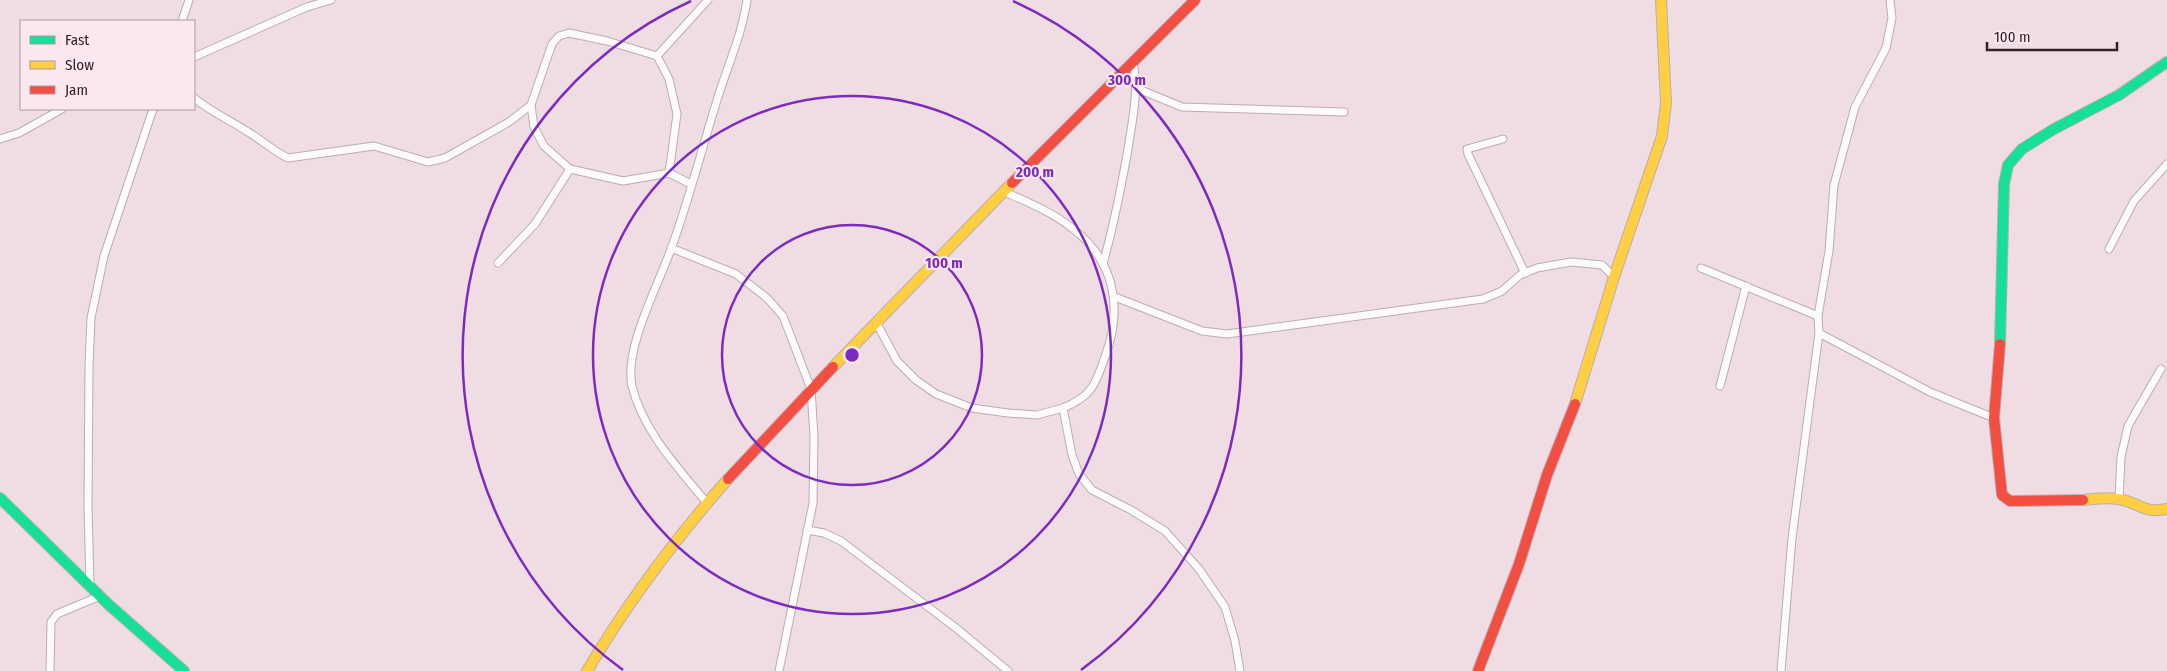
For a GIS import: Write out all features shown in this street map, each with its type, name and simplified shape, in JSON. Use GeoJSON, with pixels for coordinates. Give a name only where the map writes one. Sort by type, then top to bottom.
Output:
{"type":"FeatureCollection","features":[{"type":"Feature","properties":{"kind":"street"},"geometry":{"type":"LineString","coordinates":[[182,20],[189,0]]}},
{"type":"Feature","properties":{"kind":"street"},"geometry":{"type":"LineString","coordinates":[[195,57],[306,7],[331,0]]}},
{"type":"Feature","properties":{"kind":"street"},"geometry":{"type":"LineString","coordinates":[[658,56],[708,0]]}},
{"type":"Feature","properties":{"kind":"street"},"geometry":{"type":"LineString","coordinates":[[706,503],[649,428],[632,385],[630,363],[639,332],[671,248],[725,76],[744,23],[747,0]]}},
{"type":"Feature","properties":{"kind":"street"},"geometry":{"type":"LineString","coordinates":[[587,671],[632,598],[706,503],[751,453],[876,322],[1195,0]]}},
{"type":"Feature","properties":{"kind":"street"},"geometry":{"type":"LineString","coordinates":[[1478,671],[1519,564],[1547,474],[1580,392],[1614,277],[1662,136],[1666,103],[1661,0]]}},
{"type":"Feature","properties":{"kind":"street"},"geometry":{"type":"LineString","coordinates":[[1780,671],[1792,538],[1819,333],[1818,316],[1829,251],[1834,185],[1855,107],[1886,48],[1892,18],[1890,0]]}},
{"type":"Feature","properties":{"kind":"street"},"geometry":{"type":"LineString","coordinates":[[669,173],[677,114],[669,79],[658,56],[607,41],[569,33],[559,36],[552,44],[531,105],[534,127],[544,146],[570,169],[623,181],[669,173],[691,184]]}},
{"type":"Feature","properties":{"kind":"street"},"geometry":{"type":"LineString","coordinates":[[1103,264],[1116,216],[1136,88],[1137,79],[1133,62]]}},
{"type":"Feature","properties":{"kind":"street"},"geometry":{"type":"LineString","coordinates":[[2167,62],[2119,95],[2054,129],[2022,150],[2008,165],[2004,184],[2002,318],[1994,418],[2002,495],[2010,501],[2119,499],[2145,510],[2157,512],[2167,508]]}},
{"type":"Feature","properties":{"kind":"street"},"geometry":{"type":"LineString","coordinates":[[1136,88],[1182,107],[1344,112]]}},
{"type":"Feature","properties":{"kind":"street"},"geometry":{"type":"LineString","coordinates":[[195,99],[207,109],[248,132],[288,158],[374,146],[428,162],[445,158],[510,122],[531,105]]}},
{"type":"Feature","properties":{"kind":"street"},"geometry":{"type":"LineString","coordinates":[[0,139],[19,132],[60,110]]}},
{"type":"Feature","properties":{"kind":"street"},"geometry":{"type":"LineString","coordinates":[[90,586],[88,489],[91,318],[104,256],[153,110]]}},
{"type":"Feature","properties":{"kind":"street"},"geometry":{"type":"LineString","coordinates":[[1503,139],[1467,150],[1525,273]]}},
{"type":"Feature","properties":{"kind":"street"},"geometry":{"type":"LineString","coordinates":[[2109,248],[2134,201],[2167,164]]}},
{"type":"Feature","properties":{"kind":"street"},"geometry":{"type":"LineString","coordinates":[[498,263],[535,224],[570,169]]}},
{"type":"Feature","properties":{"kind":"street"},"geometry":{"type":"LineString","coordinates":[[876,322],[897,361],[916,380],[936,394],[972,408],[1037,416],[1080,401],[1095,384],[1111,340],[1115,297],[1107,269],[1092,248],[1072,228],[1036,206],[1005,192]]}},
{"type":"Feature","properties":{"kind":"street"},"geometry":{"type":"LineString","coordinates":[[671,248],[736,274],[767,298],[783,316],[811,390],[814,437],[813,503],[779,671]]}},
{"type":"Feature","properties":{"kind":"street"},"geometry":{"type":"LineString","coordinates":[[1115,297],[1202,331],[1227,334],[1483,299],[1502,291],[1525,273],[1537,268],[1571,262],[1602,265],[1614,277]]}},
{"type":"Feature","properties":{"kind":"street"},"geometry":{"type":"LineString","coordinates":[[1701,268],[1818,316]]}},
{"type":"Feature","properties":{"kind":"street"},"geometry":{"type":"LineString","coordinates":[[1720,386],[1746,286]]}},
{"type":"Feature","properties":{"kind":"street"},"geometry":{"type":"LineString","coordinates":[[1819,333],[1930,392],[1994,418]]}},
{"type":"Feature","properties":{"kind":"street"},"geometry":{"type":"LineString","coordinates":[[2119,499],[2121,457],[2128,426],[2161,369]]}},
{"type":"Feature","properties":{"kind":"street"},"geometry":{"type":"LineString","coordinates":[[1063,408],[1072,455],[1079,474],[1092,490],[1131,510],[1165,532],[1199,569],[1225,607],[1240,671]]}},
{"type":"Feature","properties":{"kind":"street"},"geometry":{"type":"LineString","coordinates":[[0,498],[100,596],[184,671]]}},
{"type":"Feature","properties":{"kind":"street"},"geometry":{"type":"LineString","coordinates":[[807,530],[824,533],[840,541],[956,628],[1008,671]]}},
{"type":"Feature","properties":{"kind":"street"},"geometry":{"type":"LineString","coordinates":[[50,671],[51,622],[62,611],[100,596]]}},
{"type":"Feature","properties":{"kind":"traffic: fast"},"geometry":{"type":"LineString","coordinates":[[2000,344],[2004,184],[2008,165],[2022,149],[2054,129],[2119,95],[2167,62]]}},
{"type":"Feature","properties":{"kind":"traffic: fast"},"geometry":{"type":"LineString","coordinates":[[0,498],[108,604],[184,671]]}},
{"type":"Feature","properties":{"kind":"traffic: slow"},"geometry":{"type":"LineString","coordinates":[[1575,404],[1614,277],[1662,136],[1666,103],[1661,0]]}},
{"type":"Feature","properties":{"kind":"traffic: slow"},"geometry":{"type":"LineString","coordinates":[[833,367],[1012,183]]}},
{"type":"Feature","properties":{"kind":"traffic: slow"},"geometry":{"type":"LineString","coordinates":[[587,671],[619,620],[653,572],[728,479]]}},
{"type":"Feature","properties":{"kind":"traffic: slow"},"geometry":{"type":"LineString","coordinates":[[2083,500],[2114,498],[2125,500],[2146,509],[2167,509]]}},
{"type":"Feature","properties":{"kind":"traffic: jam"},"geometry":{"type":"LineString","coordinates":[[1012,183],[1195,0]]}},
{"type":"Feature","properties":{"kind":"traffic: jam"},"geometry":{"type":"LineString","coordinates":[[2000,344],[1994,418],[2002,495],[2010,501],[2083,500]]}},
{"type":"Feature","properties":{"kind":"traffic: jam"},"geometry":{"type":"LineString","coordinates":[[728,479],[833,367]]}},
{"type":"Feature","properties":{"kind":"traffic: jam"},"geometry":{"type":"LineString","coordinates":[[1478,671],[1519,564],[1547,475],[1575,404]]}}]}
